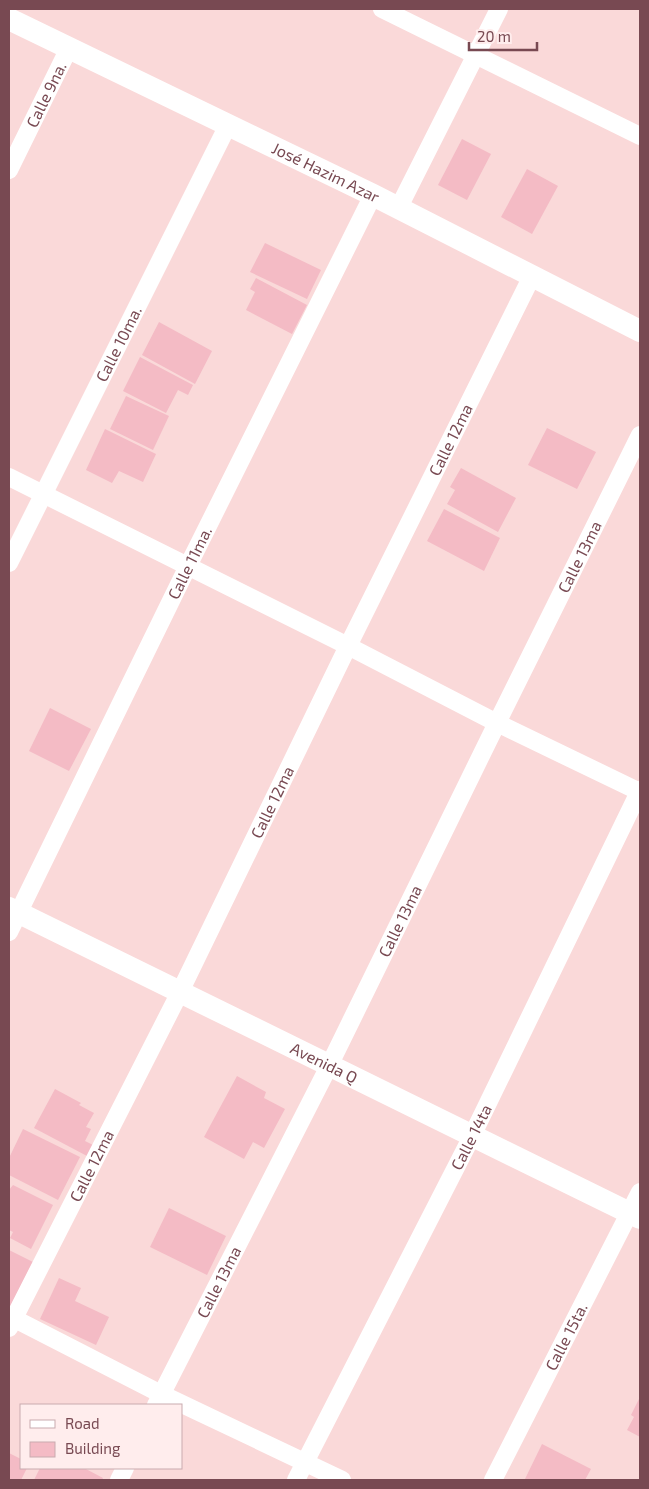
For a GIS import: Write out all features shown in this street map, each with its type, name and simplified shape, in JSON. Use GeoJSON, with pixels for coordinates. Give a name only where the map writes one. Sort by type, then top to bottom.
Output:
{"type":"FeatureCollection","features":[{"type":"Feature","properties":{"kind":"street"},"geometry":{"type":"LineString","coordinates":[[382,9],[640,136]]}},
{"type":"Feature","properties":{"kind":"street"},"geometry":{"type":"LineString","coordinates":[[398,209],[499,9]]}},
{"type":"Feature","properties":{"kind":"street","name":"José Hazim Azar"},"geometry":{"type":"LineString","coordinates":[[9,19],[373,196],[640,331]]}},
{"type":"Feature","properties":{"kind":"street","name":"Calle 9na."},"geometry":{"type":"LineString","coordinates":[[9,170],[69,48]]}},
{"type":"Feature","properties":{"kind":"street","name":"Calle 10ma."},"geometry":{"type":"LineString","coordinates":[[9,564],[228,125]]}},
{"type":"Feature","properties":{"kind":"street","name":"Calle 11ma."},"geometry":{"type":"LineString","coordinates":[[12,918],[373,196]]}},
{"type":"Feature","properties":{"kind":"street","name":"Calle 12ma"},"geometry":{"type":"LineString","coordinates":[[10,1321],[180,992],[348,646],[532,276]]}},
{"type":"Feature","properties":{"kind":"street","name":"Calle 13ma"},"geometry":{"type":"LineString","coordinates":[[159,1400],[330,1066],[640,434]]}},
{"type":"Feature","properties":{"kind":"street"},"geometry":{"type":"LineString","coordinates":[[9,477],[348,646],[497,723],[640,791]]}},
{"type":"Feature","properties":{"kind":"street","name":"Calle 14ta"},"geometry":{"type":"LineString","coordinates":[[296,1480],[472,1136],[640,791]]}},
{"type":"Feature","properties":{"kind":"street","name":"Avenida Q"},"geometry":{"type":"LineString","coordinates":[[12,918],[180,992],[635,1216]]}},
{"type":"Feature","properties":{"kind":"street","name":"Calle 15ta."},"geometry":{"type":"LineString","coordinates":[[493,1480],[635,1216],[640,1192]]}},
{"type":"Feature","properties":{"kind":"street"},"geometry":{"type":"LineString","coordinates":[[10,1321],[159,1400]]}},
{"type":"Feature","properties":{"kind":"street"},"geometry":{"type":"LineString","coordinates":[[182,1410],[305,1462],[342,1480]]}},
{"type":"Feature","properties":{"kind":"street"},"geometry":{"type":"LineString","coordinates":[[118,1480],[124,1469]]}},
{"type":"Feature","properties":{"kind":"shaded area"},"geometry":{"type":"Polygon","coordinates":[[[9,9],[640,9],[640,1480],[9,1480],[9,9]]]}},
{"type":"Feature","properties":{"kind":"building"},"geometry":{"type":"Polygon","coordinates":[[[462,139],[491,154],[467,200],[438,185],[462,139]]]}},
{"type":"Feature","properties":{"kind":"building"},"geometry":{"type":"Polygon","coordinates":[[[527,169],[558,186],[532,234],[501,217],[527,169]]]}},
{"type":"Feature","properties":{"kind":"building"},"geometry":{"type":"Polygon","coordinates":[[[265,243],[321,270],[307,299],[250,272],[265,243]]]}},
{"type":"Feature","properties":{"kind":"building"},"geometry":{"type":"Polygon","coordinates":[[[256,278],[307,305],[292,334],[246,310],[255,292],[250,289],[256,278]]]}},
{"type":"Feature","properties":{"kind":"building"},"geometry":{"type":"Polygon","coordinates":[[[159,322],[212,351],[195,384],[142,355],[159,322]]]}},
{"type":"Feature","properties":{"kind":"building"},"geometry":{"type":"Polygon","coordinates":[[[140,357],[193,385],[188,395],[178,390],[166,413],[123,391],[140,357]]]}},
{"type":"Feature","properties":{"kind":"building"},"geometry":{"type":"Polygon","coordinates":[[[126,396],[169,416],[153,450],[110,429],[126,396]]]}},
{"type":"Feature","properties":{"kind":"building"},"geometry":{"type":"Polygon","coordinates":[[[547,428],[596,452],[577,489],[528,465],[547,428]]]}},
{"type":"Feature","properties":{"kind":"building"},"geometry":{"type":"Polygon","coordinates":[[[105,429],[156,454],[143,482],[119,471],[112,483],[86,470],[105,429]]]}},
{"type":"Feature","properties":{"kind":"building"},"geometry":{"type":"Polygon","coordinates":[[[461,468],[516,498],[498,532],[447,504],[455,490],[450,487],[461,468]]]}},
{"type":"Feature","properties":{"kind":"building"},"geometry":{"type":"Polygon","coordinates":[[[444,509],[500,538],[484,571],[427,541],[444,509]]]}},
{"type":"Feature","properties":{"kind":"building"},"geometry":{"type":"Polygon","coordinates":[[[50,708],[91,729],[69,771],[29,751],[50,708]]]}},
{"type":"Feature","properties":{"kind":"building"},"geometry":{"type":"Polygon","coordinates":[[[237,1076],[266,1092],[264,1098],[285,1109],[264,1148],[253,1142],[244,1159],[204,1137],[237,1076]]]}},
{"type":"Feature","properties":{"kind":"building"},"geometry":{"type":"Polygon","coordinates":[[[55,1089],[81,1103],[79,1105],[94,1113],[86,1127],[91,1129],[85,1141],[93,1145],[87,1156],[34,1128],[55,1089]]]}},
{"type":"Feature","properties":{"kind":"building"},"geometry":{"type":"Polygon","coordinates":[[[23,1129],[80,1157],[58,1200],[9,1175],[9,1158],[23,1129]]]}},
{"type":"Feature","properties":{"kind":"building"},"geometry":{"type":"Polygon","coordinates":[[[13,1185],[53,1205],[31,1249],[10,1238],[13,1232],[9,1230],[9,1190],[13,1185]]]}},
{"type":"Feature","properties":{"kind":"building"},"geometry":{"type":"Polygon","coordinates":[[[169,1208],[226,1236],[207,1275],[150,1247],[169,1208]]]}},
{"type":"Feature","properties":{"kind":"building"},"geometry":{"type":"Polygon","coordinates":[[[9,1250],[33,1262],[9,1309],[9,1250]]]}},
{"type":"Feature","properties":{"kind":"building"},"geometry":{"type":"Polygon","coordinates":[[[59,1278],[81,1288],[75,1301],[109,1317],[96,1345],[40,1319],[59,1278]]]}},
{"type":"Feature","properties":{"kind":"building"},"geometry":{"type":"Polygon","coordinates":[[[640,1397],[640,1437],[627,1430],[634,1417],[631,1415],[640,1397]]]}},
{"type":"Feature","properties":{"kind":"building"},"geometry":{"type":"Polygon","coordinates":[[[542,1444],[591,1469],[585,1480],[525,1479],[542,1444]]]}},
{"type":"Feature","properties":{"kind":"building"},"geometry":{"type":"Polygon","coordinates":[[[9,1453],[20,1458],[20,1469],[26,1469],[21,1480],[9,1480],[9,1453]]]}},
{"type":"Feature","properties":{"kind":"building"},"geometry":{"type":"Polygon","coordinates":[[[40,1469],[86,1469],[103,1478],[102,1480],[34,1480],[40,1469]]]}}]}
